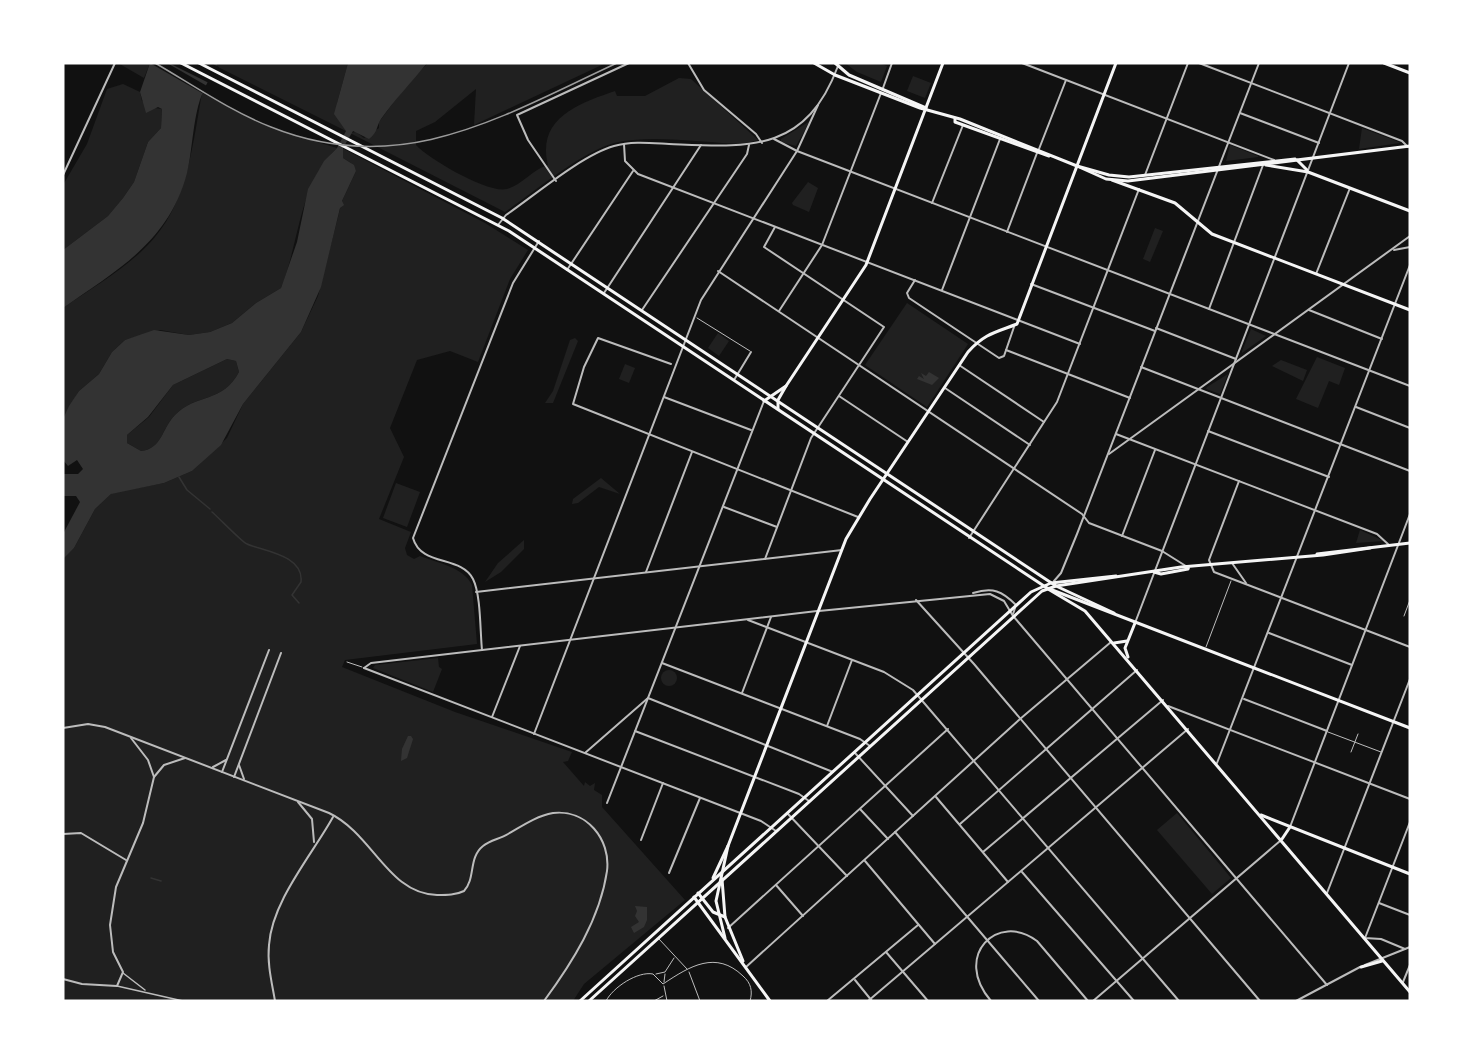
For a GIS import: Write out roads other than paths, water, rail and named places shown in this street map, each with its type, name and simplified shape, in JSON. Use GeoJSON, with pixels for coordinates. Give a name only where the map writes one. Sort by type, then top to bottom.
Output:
{"type":"FeatureCollection","features":[{"type":"Feature","properties":{"kind":"main road"},"geometry":{"type":"LineString","coordinates":[[181,63],[498,225],[1058,597],[1083,608],[1410,992]]}},
{"type":"Feature","properties":{"kind":"main road"},"geometry":{"type":"LineString","coordinates":[[200,63],[502,218],[1051,583],[1106,608],[1116,615]]}},
{"type":"Feature","properties":{"kind":"main road"},"geometry":{"type":"LineString","coordinates":[[814,63],[835,75],[955,119],[963,125],[1000,139],[1038,151]]}},
{"type":"Feature","properties":{"kind":"main road"},"geometry":{"type":"LineString","coordinates":[[779,410],[778,400],[786,386],[867,262],[943,63]]}},
{"type":"Feature","properties":{"kind":"main road"},"geometry":{"type":"LineString","coordinates":[[712,880],[741,813],[842,550],[858,517],[928,411],[976,344],[1003,327],[1014,326],[1018,320],[1116,63]]}},
{"type":"Feature","properties":{"kind":"main road"},"geometry":{"type":"LineString","coordinates":[[1384,63],[1410,73]]}},
{"type":"Feature","properties":{"kind":"main road"},"geometry":{"type":"LineString","coordinates":[[838,64],[849,75],[882,91]]}},
{"type":"Feature","properties":{"kind":"main road"},"geometry":{"type":"LineString","coordinates":[[955,119],[960,118],[1050,156],[1175,203],[1208,233],[1410,310]]}},
{"type":"Feature","properties":{"kind":"main road"},"geometry":{"type":"LineString","coordinates":[[1112,178],[1128,181],[1275,160],[1313,159],[1409,147]]}},
{"type":"Feature","properties":{"kind":"main road"},"geometry":{"type":"LineString","coordinates":[[1112,178],[1265,165],[1296,160]]}},
{"type":"Feature","properties":{"kind":"main road"},"geometry":{"type":"LineString","coordinates":[[1296,160],[1308,172]]}},
{"type":"Feature","properties":{"kind":"main road"},"geometry":{"type":"LineString","coordinates":[[1265,165],[1308,172],[1410,211]]}},
{"type":"Feature","properties":{"kind":"main road"},"geometry":{"type":"LineString","coordinates":[[764,401],[786,386]]}},
{"type":"Feature","properties":{"kind":"main road"},"geometry":{"type":"LineString","coordinates":[[589,1001],[1013,616],[1047,588],[1118,576],[1410,543]]}},
{"type":"Feature","properties":{"kind":"main road"},"geometry":{"type":"LineString","coordinates":[[580,1001],[1016,605],[1042,585],[1111,577]]}},
{"type":"Feature","properties":{"kind":"main road"},"geometry":{"type":"LineString","coordinates":[[1047,588],[1410,728]]}},
{"type":"Feature","properties":{"kind":"main road"},"geometry":{"type":"LineString","coordinates":[[1128,659],[1125,650],[1135,622]]}},
{"type":"Feature","properties":{"kind":"main road"},"geometry":{"type":"LineString","coordinates":[[987,631],[991,636]]}},
{"type":"Feature","properties":{"kind":"main road"},"geometry":{"type":"LineString","coordinates":[[1112,642],[1124,643],[1128,639]]}},
{"type":"Feature","properties":{"kind":"main road"},"geometry":{"type":"LineString","coordinates":[[946,668],[951,672]]}},
{"type":"Feature","properties":{"kind":"main road"},"geometry":{"type":"LineString","coordinates":[[941,673],[945,678]]}},
{"type":"Feature","properties":{"kind":"main road"},"geometry":{"type":"LineString","coordinates":[[1261,815],[1410,874]]}},
{"type":"Feature","properties":{"kind":"main road"},"geometry":{"type":"LineString","coordinates":[[1282,839],[1290,827]]}},
{"type":"Feature","properties":{"kind":"main road"},"geometry":{"type":"LineString","coordinates":[[725,938],[717,914],[720,883],[728,846]]}},
{"type":"Feature","properties":{"kind":"main road"},"geometry":{"type":"LineString","coordinates":[[720,883],[728,928],[743,963]]}},
{"type":"Feature","properties":{"kind":"main road"},"geometry":{"type":"LineString","coordinates":[[698,893],[700,900],[725,938],[770,1001]]}},
{"type":"Feature","properties":{"kind":"main road"},"geometry":{"type":"LineString","coordinates":[[694,897],[717,914],[725,917]]}},
{"type":"Feature","properties":{"kind":"main road"},"geometry":{"type":"LineString","coordinates":[[659,928],[663,933]]}},
{"type":"Feature","properties":{"kind":"main road"},"geometry":{"type":"LineString","coordinates":[[647,939],[651,944]]}},
{"type":"Feature","properties":{"kind":"main road"},"geometry":{"type":"LineString","coordinates":[[1361,967],[1383,959]]}},
{"type":"Feature","properties":{"kind":"street"},"geometry":{"type":"LineString","coordinates":[[63,175],[115,63]]}},
{"type":"Feature","properties":{"kind":"street"},"geometry":{"type":"LineString","coordinates":[[556,181],[528,141],[517,115],[629,63]]}},
{"type":"Feature","properties":{"kind":"street"},"geometry":{"type":"LineString","coordinates":[[688,63],[704,90],[756,134],[762,143]]}},
{"type":"Feature","properties":{"kind":"street"},"geometry":{"type":"LineString","coordinates":[[779,311],[822,245],[892,63]]}},
{"type":"Feature","properties":{"kind":"street"},"geometry":{"type":"LineString","coordinates":[[1022,63],[1275,160]]}},
{"type":"Feature","properties":{"kind":"street"},"geometry":{"type":"LineString","coordinates":[[1145,175],[1188,63]]}},
{"type":"Feature","properties":{"kind":"street"},"geometry":{"type":"LineString","coordinates":[[1199,63],[1402,141],[1409,147]]}},
{"type":"Feature","properties":{"kind":"street"},"geometry":{"type":"LineString","coordinates":[[1051,583],[1062,573],[1259,63]]}},
{"type":"Feature","properties":{"kind":"street"},"geometry":{"type":"LineString","coordinates":[[1135,622],[1349,63]]}},
{"type":"Feature","properties":{"kind":"street"},"geometry":{"type":"LineString","coordinates":[[534,734],[694,316],[718,271],[797,151],[835,75],[838,64]]}},
{"type":"Feature","properties":{"kind":"street"},"geometry":{"type":"LineString","coordinates":[[1007,232],[1066,80]]}},
{"type":"Feature","properties":{"kind":"street"},"geometry":{"type":"LineString","coordinates":[[498,225],[502,218],[599,152],[624,144],[749,145],[762,143],[796,127],[818,105]]}},
{"type":"Feature","properties":{"kind":"street"},"geometry":{"type":"LineString","coordinates":[[1240,113],[1319,143]]}},
{"type":"Feature","properties":{"kind":"street"},"geometry":{"type":"LineString","coordinates":[[932,203],[963,125]]}},
{"type":"Feature","properties":{"kind":"street"},"geometry":{"type":"LineString","coordinates":[[774,139],[797,151],[1410,387]]}},
{"type":"Feature","properties":{"kind":"street"},"geometry":{"type":"LineString","coordinates":[[941,290],[1000,139]]}},
{"type":"Feature","properties":{"kind":"street"},"geometry":{"type":"LineString","coordinates":[[624,144],[624,158],[633,171],[1080,344]]}},
{"type":"Feature","properties":{"kind":"street"},"geometry":{"type":"LineString","coordinates":[[603,293],[701,145]]}},
{"type":"Feature","properties":{"kind":"street"},"geometry":{"type":"LineString","coordinates":[[642,310],[747,154],[749,145]]}},
{"type":"Feature","properties":{"kind":"street"},"geometry":{"type":"LineString","coordinates":[[1209,309],[1265,165]]}},
{"type":"Feature","properties":{"kind":"street"},"geometry":{"type":"LineString","coordinates":[[567,270],[633,171]]}},
{"type":"Feature","properties":{"kind":"street"},"geometry":{"type":"LineString","coordinates":[[1316,274],[1350,188]]}},
{"type":"Feature","properties":{"kind":"street"},"geometry":{"type":"LineString","coordinates":[[968,538],[1056,405],[1139,189]]}},
{"type":"Feature","properties":{"kind":"street"},"geometry":{"type":"LineString","coordinates":[[765,559],[813,434],[882,332],[882,325],[764,247],[775,226]]}},
{"type":"Feature","properties":{"kind":"street"},"geometry":{"type":"LineString","coordinates":[[1108,454],[1410,236]]}},
{"type":"Feature","properties":{"kind":"street"},"geometry":{"type":"LineString","coordinates":[[482,650],[473,580],[467,572],[423,554],[413,538],[510,289],[539,241]]}},
{"type":"Feature","properties":{"kind":"street"},"geometry":{"type":"LineString","coordinates":[[1388,252],[1410,247]]}},
{"type":"Feature","properties":{"kind":"street"},"geometry":{"type":"LineString","coordinates":[[1217,763],[1232,730],[1410,265]]}},
{"type":"Feature","properties":{"kind":"street"},"geometry":{"type":"LineString","coordinates":[[718,271],[1082,514],[1089,524],[1162,552],[1189,568]]}},
{"type":"Feature","properties":{"kind":"street"},"geometry":{"type":"LineString","coordinates":[[915,280],[908,297],[976,344],[1001,358],[1014,326]]}},
{"type":"Feature","properties":{"kind":"street"},"geometry":{"type":"LineString","coordinates":[[1031,284],[1236,359]]}},
{"type":"Feature","properties":{"kind":"street"},"geometry":{"type":"LineString","coordinates":[[1309,310],[1382,339]]}},
{"type":"Feature","properties":{"kind":"street"},"geometry":{"type":"LineString","coordinates":[[671,364],[603,338],[594,340],[572,399],[576,407],[858,517]]}},
{"type":"Feature","properties":{"kind":"street"},"geometry":{"type":"LineString","coordinates":[[1006,350],[1130,398]]}},
{"type":"Feature","properties":{"kind":"street"},"geometry":{"type":"LineString","coordinates":[[733,380],[751,352]]}},
{"type":"Feature","properties":{"kind":"street"},"geometry":{"type":"LineString","coordinates":[[960,365],[1045,422]]}},
{"type":"Feature","properties":{"kind":"street"},"geometry":{"type":"LineString","coordinates":[[1142,367],[1410,471]]}},
{"type":"Feature","properties":{"kind":"street"},"geometry":{"type":"LineString","coordinates":[[944,388],[1030,445]]}},
{"type":"Feature","properties":{"kind":"street"},"geometry":{"type":"LineString","coordinates":[[838,396],[908,442]]}},
{"type":"Feature","properties":{"kind":"street"},"geometry":{"type":"LineString","coordinates":[[663,397],[751,430]]}},
{"type":"Feature","properties":{"kind":"street"},"geometry":{"type":"LineString","coordinates":[[608,803],[764,401]]}},
{"type":"Feature","properties":{"kind":"street"},"geometry":{"type":"LineString","coordinates":[[1356,407],[1410,428]]}},
{"type":"Feature","properties":{"kind":"street"},"geometry":{"type":"LineString","coordinates":[[1209,431],[1329,477]]}},
{"type":"Feature","properties":{"kind":"street"},"geometry":{"type":"LineString","coordinates":[[1116,434],[1379,535],[1389,545]]}},
{"type":"Feature","properties":{"kind":"street"},"geometry":{"type":"LineString","coordinates":[[1122,536],[1155,450]]}},
{"type":"Feature","properties":{"kind":"street"},"geometry":{"type":"LineString","coordinates":[[646,572],[692,452]]}},
{"type":"Feature","properties":{"kind":"street"},"geometry":{"type":"LineString","coordinates":[[1239,481],[1209,560],[1214,572],[1410,647]]}},
{"type":"Feature","properties":{"kind":"street"},"geometry":{"type":"LineString","coordinates":[[722,506],[777,527]]}},
{"type":"Feature","properties":{"kind":"street"},"geometry":{"type":"LineString","coordinates":[[1290,827],[1410,514]]}},
{"type":"Feature","properties":{"kind":"street"},"geometry":{"type":"LineString","coordinates":[[476,592],[842,550]]}},
{"type":"Feature","properties":{"kind":"street"},"geometry":{"type":"LineString","coordinates":[[1232,563],[1248,585]]}},
{"type":"Feature","properties":{"kind":"street"},"geometry":{"type":"LineString","coordinates":[[776,831],[773,827],[741,813],[364,668],[368,663],[748,620],[993,589],[1016,605],[1013,616]]}},
{"type":"Feature","properties":{"kind":"street"},"geometry":{"type":"LineString","coordinates":[[970,593],[997,596],[1011,609],[1013,616],[1327,985]]}},
{"type":"Feature","properties":{"kind":"street"},"geometry":{"type":"LineString","coordinates":[[916,600],[964,652],[1260,1001]]}},
{"type":"Feature","properties":{"kind":"street"},"geometry":{"type":"LineString","coordinates":[[742,693],[771,617]]}},
{"type":"Feature","properties":{"kind":"street"},"geometry":{"type":"LineString","coordinates":[[748,620],[891,675],[917,694],[1179,1001]]}},
{"type":"Feature","properties":{"kind":"street"},"geometry":{"type":"LineString","coordinates":[[1269,633],[1352,665]]}},
{"type":"Feature","properties":{"kind":"street"},"geometry":{"type":"LineString","coordinates":[[746,967],[1020,719],[1112,642]]}},
{"type":"Feature","properties":{"kind":"street"},"geometry":{"type":"LineString","coordinates":[[492,717],[520,646]]}},
{"type":"Feature","properties":{"kind":"street"},"geometry":{"type":"LineString","coordinates":[[222,772],[269,650]]}},
{"type":"Feature","properties":{"kind":"street"},"geometry":{"type":"LineString","coordinates":[[234,777],[281,653]]}},
{"type":"Feature","properties":{"kind":"street"},"geometry":{"type":"LineString","coordinates":[[827,726],[852,660]]}},
{"type":"Feature","properties":{"kind":"street"},"geometry":{"type":"LineString","coordinates":[[662,663],[827,726],[870,746]]}},
{"type":"Feature","properties":{"kind":"street"},"geometry":{"type":"LineString","coordinates":[[960,824],[1137,670]]}},
{"type":"Feature","properties":{"kind":"street"},"geometry":{"type":"LineString","coordinates":[[1327,893],[1410,679]]}},
{"type":"Feature","properties":{"kind":"street"},"geometry":{"type":"LineString","coordinates":[[648,698],[833,772]]}},
{"type":"Feature","properties":{"kind":"street"},"geometry":{"type":"LineString","coordinates":[[585,753],[648,698]]}},
{"type":"Feature","properties":{"kind":"street"},"geometry":{"type":"LineString","coordinates":[[1244,699],[1327,731]]}},
{"type":"Feature","properties":{"kind":"street"},"geometry":{"type":"LineString","coordinates":[[983,852],[1163,700]]}},
{"type":"Feature","properties":{"kind":"street"},"geometry":{"type":"LineString","coordinates":[[1168,706],[1410,799]]}},
{"type":"Feature","properties":{"kind":"street"},"geometry":{"type":"LineString","coordinates":[[63,728],[92,724],[114,730],[334,816],[351,828],[404,886],[417,892],[433,895],[455,894],[465,890],[469,885],[473,861],[480,848],[534,820],[563,813],[591,825],[598,833],[605,852],[607,868],[603,888],[584,936],[544,1001]]}},
{"type":"Feature","properties":{"kind":"street"},"geometry":{"type":"LineString","coordinates":[[728,928],[948,729]]}},
{"type":"Feature","properties":{"kind":"street"},"geometry":{"type":"LineString","coordinates":[[854,979],[870,1000],[1188,729]]}},
{"type":"Feature","properties":{"kind":"street"},"geometry":{"type":"LineString","coordinates":[[635,731],[809,801]]}},
{"type":"Feature","properties":{"kind":"street"},"geometry":{"type":"LineString","coordinates":[[130,736],[148,760],[154,777]]}},
{"type":"Feature","properties":{"kind":"street"},"geometry":{"type":"LineString","coordinates":[[855,753],[913,816]]}},
{"type":"Feature","properties":{"kind":"street"},"geometry":{"type":"LineString","coordinates":[[147,992],[123,972],[113,952],[110,925],[115,892],[126,860],[143,823],[154,777],[164,765],[185,758]]}},
{"type":"Feature","properties":{"kind":"street"},"geometry":{"type":"LineString","coordinates":[[209,767],[219,765],[228,758]]}},
{"type":"Feature","properties":{"kind":"street"},"geometry":{"type":"LineString","coordinates":[[239,763],[240,774],[246,781]]}},
{"type":"Feature","properties":{"kind":"street"},"geometry":{"type":"LineString","coordinates":[[641,840],[663,783]]}},
{"type":"Feature","properties":{"kind":"street"},"geometry":{"type":"LineString","coordinates":[[935,796],[1008,882]]}},
{"type":"Feature","properties":{"kind":"street"},"geometry":{"type":"LineString","coordinates":[[669,873],[700,798]]}},
{"type":"Feature","properties":{"kind":"street"},"geometry":{"type":"LineString","coordinates":[[296,800],[314,824],[313,846]]}},
{"type":"Feature","properties":{"kind":"street"},"geometry":{"type":"LineString","coordinates":[[860,809],[888,839]]}},
{"type":"Feature","properties":{"kind":"street"},"geometry":{"type":"LineString","coordinates":[[788,814],[847,876]]}},
{"type":"Feature","properties":{"kind":"street"},"geometry":{"type":"LineString","coordinates":[[275,1001],[269,960],[272,929],[313,846],[334,816]]}},
{"type":"Feature","properties":{"kind":"street"},"geometry":{"type":"LineString","coordinates":[[1405,949],[1381,939],[1365,938],[1410,822]]}},
{"type":"Feature","properties":{"kind":"street"},"geometry":{"type":"LineString","coordinates":[[896,832],[1040,1001]]}},
{"type":"Feature","properties":{"kind":"street"},"geometry":{"type":"LineString","coordinates":[[63,834],[81,833],[126,860]]}},
{"type":"Feature","properties":{"kind":"street"},"geometry":{"type":"LineString","coordinates":[[1093,1001],[1282,839]]}},
{"type":"Feature","properties":{"kind":"street"},"geometry":{"type":"LineString","coordinates":[[864,860],[935,944]]}},
{"type":"Feature","properties":{"kind":"street"},"geometry":{"type":"LineString","coordinates":[[1021,871],[1134,1001]]}},
{"type":"Feature","properties":{"kind":"street"},"geometry":{"type":"LineString","coordinates":[[776,885],[803,916]]}},
{"type":"Feature","properties":{"kind":"street"},"geometry":{"type":"LineString","coordinates":[[1379,903],[1410,915]]}},
{"type":"Feature","properties":{"kind":"street"},"geometry":{"type":"LineString","coordinates":[[827,1001],[918,925]]}},
{"type":"Feature","properties":{"kind":"street"},"geometry":{"type":"LineString","coordinates":[[991,1001],[980,987],[975,972],[977,955],[988,940],[1012,931],[1033,938],[1088,1001]]}},
{"type":"Feature","properties":{"kind":"street"},"geometry":{"type":"LineString","coordinates":[[1383,959],[1410,947]]}},
{"type":"Feature","properties":{"kind":"street"},"geometry":{"type":"LineString","coordinates":[[886,952],[928,1001]]}},
{"type":"Feature","properties":{"kind":"street"},"geometry":{"type":"LineString","coordinates":[[1402,983],[1410,965]]}},
{"type":"Feature","properties":{"kind":"street"},"geometry":{"type":"LineString","coordinates":[[1296,1001],[1361,967]]}},
{"type":"Feature","properties":{"kind":"street"},"geometry":{"type":"LineString","coordinates":[[117,986],[123,972]]}},
{"type":"Feature","properties":{"kind":"street"},"geometry":{"type":"LineString","coordinates":[[63,979],[79,984],[117,986],[183,1001]]}},
{"type":"Feature","properties":{"kind":"lane"},"geometry":{"type":"LineString","coordinates":[[694,316],[751,352]]}},
{"type":"Feature","properties":{"kind":"lane"},"geometry":{"type":"LineString","coordinates":[[1205,649],[1232,579]]}},
{"type":"Feature","properties":{"kind":"lane"},"geometry":{"type":"LineString","coordinates":[[1404,616],[1410,600]]}},
{"type":"Feature","properties":{"kind":"lane"},"geometry":{"type":"LineString","coordinates":[[347,662],[364,668]]}},
{"type":"Feature","properties":{"kind":"lane"},"geometry":{"type":"LineString","coordinates":[[1327,731],[1382,753]]}},
{"type":"Feature","properties":{"kind":"lane"},"geometry":{"type":"LineString","coordinates":[[1351,752],[1358,734]]}},
{"type":"Feature","properties":{"kind":"lane"},"geometry":{"type":"LineString","coordinates":[[658,938],[688,970],[700,1001]]}},
{"type":"Feature","properties":{"kind":"lane"},"geometry":{"type":"LineString","coordinates":[[667,1001],[663,984],[665,972],[674,956]]}},
{"type":"Feature","properties":{"kind":"lane"},"geometry":{"type":"LineString","coordinates":[[663,984],[688,970],[710,962],[723,961],[747,979],[753,990],[750,1001]]}},
{"type":"Feature","properties":{"kind":"lane"},"geometry":{"type":"LineString","coordinates":[[606,1001],[609,995],[642,974],[665,972]]}},
{"type":"Feature","properties":{"kind":"lane"},"geometry":{"type":"LineString","coordinates":[[654,974],[663,984]]}},
{"type":"Feature","properties":{"kind":"lane"},"geometry":{"type":"LineString","coordinates":[[654,1001],[665,995]]}},
{"type":"Feature","properties":{"kind":"waterway"},"geometry":{"type":"LineString","coordinates":[[179,477],[187,490],[210,509]]}},
{"type":"Feature","properties":{"kind":"waterway"},"geometry":{"type":"LineString","coordinates":[[212,512],[245,543],[281,556],[296,566],[301,582],[292,595],[299,603]]}},
{"type":"Feature","properties":{"kind":"waterway"},"geometry":{"type":"LineString","coordinates":[[151,878],[161,881]]}},
{"type":"Feature","properties":{"kind":"railway"},"geometry":{"type":"LineString","coordinates":[[155,63],[226,106],[256,121],[318,141],[364,147],[407,144],[449,135],[491,121],[617,63]]}}]}
